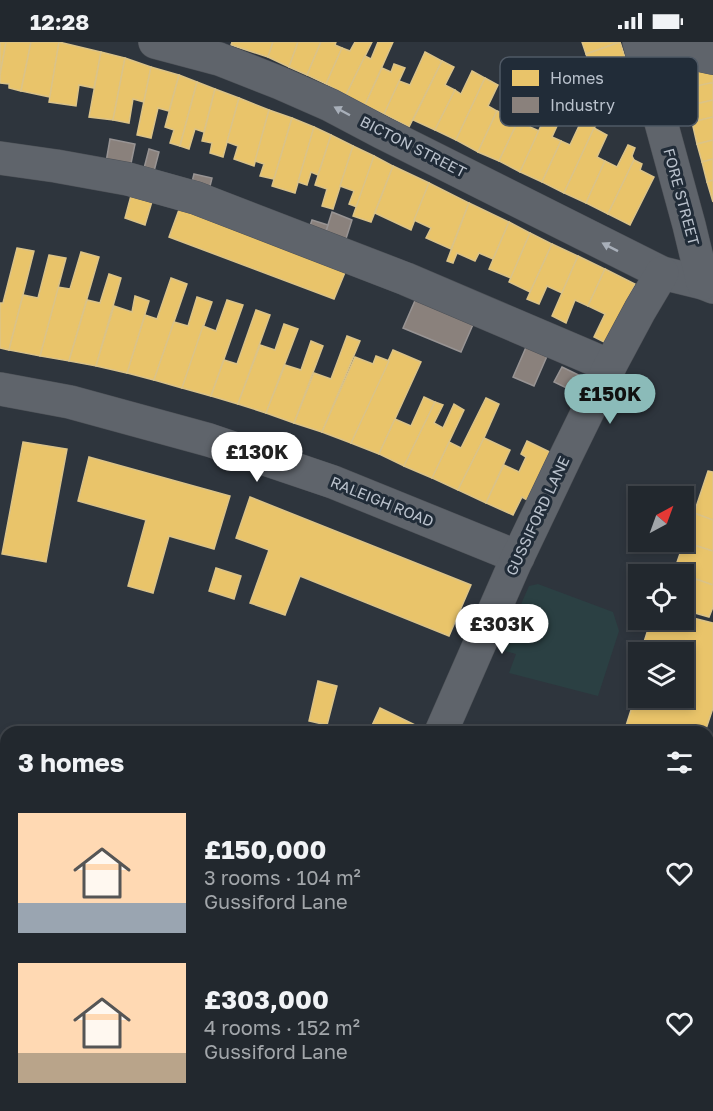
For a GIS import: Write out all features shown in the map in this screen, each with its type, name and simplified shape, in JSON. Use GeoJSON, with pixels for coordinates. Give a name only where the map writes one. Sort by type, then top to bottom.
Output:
{"type":"FeatureCollection","features":[{"type":"Feature","properties":{"kind":"street","name":"BICTON STREET"},"geometry":{"type":"LineString","coordinates":[[155,42],[219,59],[280,83],[330,105],[662,273],[708,285]]}},
{"type":"Feature","properties":{"kind":"street"},"geometry":{"type":"LineString","coordinates":[[640,48],[671,49],[713,58]]}},
{"type":"Feature","properties":{"kind":"street","name":"FORE STREET"},"geometry":{"type":"LineString","coordinates":[[662,126],[708,285]]}},
{"type":"Feature","properties":{"kind":"street"},"geometry":{"type":"LineString","coordinates":[[0,158],[128,179],[196,198],[406,279],[610,366]]}},
{"type":"Feature","properties":{"kind":"street","name":"GUSSIFORD LANE"},"geometry":{"type":"LineString","coordinates":[[444,726],[518,557],[610,366],[662,273]]}},
{"type":"Feature","properties":{"kind":"street","name":"RALEIGH ROAD"},"geometry":{"type":"LineString","coordinates":[[0,389],[70,402],[209,440],[333,482],[518,557]]}},
{"type":"Feature","properties":{"kind":"green space"},"geometry":{"type":"Polygon","coordinates":[[[538,584],[613,612],[619,631],[598,696],[509,673],[516,654],[501,650],[529,586],[538,584]]]}},
{"type":"Feature","properties":{"kind":"building: Homes"},"geometry":{"type":"Polygon","coordinates":[[[0,42],[6,42],[0,75],[0,42]]]}},
{"type":"Feature","properties":{"kind":"building: Homes"},"geometry":{"type":"Polygon","coordinates":[[[6,42],[31,42],[21,91],[9,88],[9,84],[0,83],[6,42]]]}},
{"type":"Feature","properties":{"kind":"building: Homes"},"geometry":{"type":"Polygon","coordinates":[[[31,42],[59,42],[50,97],[21,91],[31,42]]]}},
{"type":"Feature","properties":{"kind":"building: Homes"},"geometry":{"type":"Polygon","coordinates":[[[59,42],[101,52],[94,88],[79,85],[76,106],[49,102],[59,42]]]}},
{"type":"Feature","properties":{"kind":"building: Homes"},"geometry":{"type":"Polygon","coordinates":[[[232,42],[273,42],[268,57],[231,45],[232,42]]]}},
{"type":"Feature","properties":{"kind":"building: Homes"},"geometry":{"type":"Polygon","coordinates":[[[273,42],[298,42],[289,67],[268,57],[273,42]]]}},
{"type":"Feature","properties":{"kind":"building: Homes"},"geometry":{"type":"Polygon","coordinates":[[[298,42],[321,42],[307,75],[289,67],[298,42]]]}},
{"type":"Feature","properties":{"kind":"building: Homes"},"geometry":{"type":"Polygon","coordinates":[[[321,42],[336,42],[335,45],[342,48],[326,84],[307,75],[321,42]]]}},
{"type":"Feature","properties":{"kind":"building: Homes"},"geometry":{"type":"Polygon","coordinates":[[[355,42],[372,42],[346,95],[326,84],[342,48],[350,51],[355,42]]]}},
{"type":"Feature","properties":{"kind":"building: Homes"},"geometry":{"type":"Polygon","coordinates":[[[378,42],[393,42],[365,105],[346,95],[365,56],[371,59],[378,42]]]}},
{"type":"Feature","properties":{"kind":"building: Homes"},"geometry":{"type":"Polygon","coordinates":[[[582,42],[620,42],[586,54],[582,42]]]}},
{"type":"Feature","properties":{"kind":"building: Homes"},"geometry":{"type":"Polygon","coordinates":[[[620,42],[625,57],[587,57],[586,54],[620,42]]]}},
{"type":"Feature","properties":{"kind":"building: Homes"},"geometry":{"type":"Polygon","coordinates":[[[101,52],[125,58],[113,120],[89,117],[101,52]]]}},
{"type":"Feature","properties":{"kind":"building: Homes"},"geometry":{"type":"Polygon","coordinates":[[[425,52],[442,61],[409,127],[384,114],[399,81],[410,85],[425,52]]]}},
{"type":"Feature","properties":{"kind":"building: Homes"},"geometry":{"type":"Polygon","coordinates":[[[125,58],[151,67],[144,102],[133,99],[129,123],[113,120],[125,58]]]}},
{"type":"Feature","properties":{"kind":"building: Homes"},"geometry":{"type":"Polygon","coordinates":[[[442,61],[454,67],[445,85],[455,90],[435,130],[413,120],[442,61]]]}},
{"type":"Feature","properties":{"kind":"building: Homes"},"geometry":{"type":"Polygon","coordinates":[[[394,64],[405,68],[384,114],[365,105],[382,68],[391,72],[394,64]]]}},
{"type":"Feature","properties":{"kind":"building: Homes"},"geometry":{"type":"Polygon","coordinates":[[[698,66],[713,70],[713,83],[698,86],[698,66]]]}},
{"type":"Feature","properties":{"kind":"building: Homes"},"geometry":{"type":"Polygon","coordinates":[[[151,67],[179,75],[169,111],[158,108],[151,138],[137,135],[151,67]]]}},
{"type":"Feature","properties":{"kind":"building: Homes"},"geometry":{"type":"Polygon","coordinates":[[[472,71],[485,78],[456,140],[435,130],[455,90],[461,94],[472,71]]]}},
{"type":"Feature","properties":{"kind":"building: Homes"},"geometry":{"type":"Polygon","coordinates":[[[179,75],[197,82],[180,146],[170,143],[174,130],[165,127],[179,75]]]}},
{"type":"Feature","properties":{"kind":"building: Homes"},"geometry":{"type":"Polygon","coordinates":[[[485,78],[498,85],[488,106],[497,111],[478,152],[456,140],[485,78]]]}},
{"type":"Feature","properties":{"kind":"building: Homes"},"geometry":{"type":"Polygon","coordinates":[[[197,82],[215,89],[204,132],[195,129],[189,149],[180,146],[197,82]]]}},
{"type":"Feature","properties":{"kind":"building: Homes"},"geometry":{"type":"Polygon","coordinates":[[[713,83],[713,100],[698,103],[698,86],[713,83]]]}},
{"type":"Feature","properties":{"kind":"building: Homes"},"geometry":{"type":"Polygon","coordinates":[[[215,89],[239,98],[223,157],[210,153],[212,143],[202,141],[215,89]]]}},
{"type":"Feature","properties":{"kind":"building: Homes"},"geometry":{"type":"Polygon","coordinates":[[[239,98],[269,110],[254,166],[234,159],[238,146],[227,142],[239,98]]]}},
{"type":"Feature","properties":{"kind":"building: Homes"},"geometry":{"type":"Polygon","coordinates":[[[713,100],[713,117],[698,121],[698,103],[713,100]]]}},
{"type":"Feature","properties":{"kind":"building: Homes"},"geometry":{"type":"Polygon","coordinates":[[[269,110],[292,118],[274,179],[260,176],[264,164],[255,161],[269,110]]]}},
{"type":"Feature","properties":{"kind":"building: Homes"},"geometry":{"type":"Polygon","coordinates":[[[497,111],[500,112],[500,126],[516,126],[499,161],[478,152],[497,111]]]}},
{"type":"Feature","properties":{"kind":"building: Homes"},"geometry":{"type":"Polygon","coordinates":[[[713,117],[713,140],[697,144],[693,126],[698,126],[698,121],[713,117]]]}},
{"type":"Feature","properties":{"kind":"building: Homes"},"geometry":{"type":"Polygon","coordinates":[[[292,118],[314,127],[295,193],[272,186],[292,118]]]}},
{"type":"Feature","properties":{"kind":"building: Homes"},"geometry":{"type":"Polygon","coordinates":[[[516,126],[530,126],[539,131],[520,172],[499,161],[516,126]]]}},
{"type":"Feature","properties":{"kind":"building: Homes"},"geometry":{"type":"Polygon","coordinates":[[[541,126],[557,126],[552,137],[561,141],[542,182],[520,172],[541,126]]]}},
{"type":"Feature","properties":{"kind":"building: Homes"},"geometry":{"type":"Polygon","coordinates":[[[579,126],[595,126],[564,193],[542,182],[561,141],[570,145],[579,126]]]}},
{"type":"Feature","properties":{"kind":"building: Homes"},"geometry":{"type":"Polygon","coordinates":[[[314,127],[331,135],[318,175],[311,172],[307,185],[298,182],[314,127]]]}},
{"type":"Feature","properties":{"kind":"building: Homes"},"geometry":{"type":"Polygon","coordinates":[[[594,128],[607,135],[597,157],[605,161],[586,203],[564,193],[594,128]]]}},
{"type":"Feature","properties":{"kind":"building: Homes"},"geometry":{"type":"Polygon","coordinates":[[[331,135],[353,146],[333,209],[322,206],[327,189],[315,185],[331,135]]]}},
{"type":"Feature","properties":{"kind":"building: Homes"},"geometry":{"type":"Polygon","coordinates":[[[713,140],[713,159],[702,162],[697,144],[713,140]]]}},
{"type":"Feature","properties":{"kind":"building: Homes"},"geometry":{"type":"Polygon","coordinates":[[[628,145],[635,148],[632,156],[634,160],[608,214],[586,203],[605,161],[617,167],[628,145]]]}},
{"type":"Feature","properties":{"kind":"building: Homes"},"geometry":{"type":"Polygon","coordinates":[[[353,146],[374,156],[357,207],[349,204],[354,191],[340,186],[353,146]]]}},
{"type":"Feature","properties":{"kind":"building: Homes"},"geometry":{"type":"Polygon","coordinates":[[[374,156],[393,166],[371,222],[353,216],[374,156]]]}},
{"type":"Feature","properties":{"kind":"building: Homes"},"geometry":{"type":"Polygon","coordinates":[[[713,159],[713,180],[707,182],[702,162],[713,159]]]}},
{"type":"Feature","properties":{"kind":"building: Homes"},"geometry":{"type":"Polygon","coordinates":[[[634,160],[642,164],[640,170],[654,177],[630,225],[608,214],[634,160]]]}},
{"type":"Feature","properties":{"kind":"building: Homes"},"geometry":{"type":"Polygon","coordinates":[[[393,166],[429,183],[411,230],[375,213],[393,166]]]}},
{"type":"Feature","properties":{"kind":"building: Homes"},"geometry":{"type":"Polygon","coordinates":[[[713,180],[713,202],[707,182],[713,180]]]}},
{"type":"Feature","properties":{"kind":"building: Homes"},"geometry":{"type":"Polygon","coordinates":[[[429,183],[469,203],[451,249],[426,238],[431,228],[414,220],[429,183]]]}},
{"type":"Feature","properties":{"kind":"building: Homes"},"geometry":{"type":"Polygon","coordinates":[[[132,192],[153,198],[145,225],[125,218],[132,192]]]}},
{"type":"Feature","properties":{"kind":"building: Homes"},"geometry":{"type":"Polygon","coordinates":[[[469,203],[509,222],[493,259],[479,253],[475,261],[457,253],[453,263],[447,261],[469,203]]]}},
{"type":"Feature","properties":{"kind":"building: Homes"},"geometry":{"type":"Polygon","coordinates":[[[180,207],[346,270],[334,299],[169,237],[180,207]]]}},
{"type":"Feature","properties":{"kind":"building: Homes"},"geometry":{"type":"Polygon","coordinates":[[[509,222],[530,233],[511,278],[489,269],[509,222]]]}},
{"type":"Feature","properties":{"kind":"building: Homes"},"geometry":{"type":"Polygon","coordinates":[[[530,233],[552,244],[530,292],[509,282],[530,233]]]}},
{"type":"Feature","properties":{"kind":"building: Homes"},"geometry":{"type":"Polygon","coordinates":[[[552,244],[578,256],[562,293],[547,286],[539,304],[527,299],[552,244]]]}},
{"type":"Feature","properties":{"kind":"building: Homes"},"geometry":{"type":"Polygon","coordinates":[[[17,248],[34,251],[9,350],[0,348],[0,303],[3,303],[17,248]]]}},
{"type":"Feature","properties":{"kind":"building: Homes"},"geometry":{"type":"Polygon","coordinates":[[[81,252],[99,257],[69,361],[40,356],[58,287],[70,289],[81,252]]]}},
{"type":"Feature","properties":{"kind":"building: Homes"},"geometry":{"type":"Polygon","coordinates":[[[49,255],[66,258],[40,356],[9,350],[23,295],[38,298],[49,255]]]}},
{"type":"Feature","properties":{"kind":"building: Homes"},"geometry":{"type":"Polygon","coordinates":[[[578,256],[605,269],[588,306],[575,300],[566,323],[552,316],[578,256]]]}},
{"type":"Feature","properties":{"kind":"building: Homes"},"geometry":{"type":"Polygon","coordinates":[[[605,269],[635,284],[606,343],[594,337],[605,314],[588,306],[605,269]]]}},
{"type":"Feature","properties":{"kind":"building: Homes"},"geometry":{"type":"Polygon","coordinates":[[[109,274],[121,278],[96,366],[69,361],[87,300],[100,303],[109,274]]]}},
{"type":"Feature","properties":{"kind":"building: Homes"},"geometry":{"type":"Polygon","coordinates":[[[171,278],[187,284],[154,380],[127,373],[145,315],[157,319],[171,278]]]}},
{"type":"Feature","properties":{"kind":"building: Homes"},"geometry":{"type":"Polygon","coordinates":[[[135,296],[149,301],[127,373],[96,366],[114,306],[132,312],[135,296]]]}},
{"type":"Feature","properties":{"kind":"building: Homes"},"geometry":{"type":"Polygon","coordinates":[[[197,297],[212,302],[182,388],[154,380],[174,322],[188,326],[197,297]]]}},
{"type":"Feature","properties":{"kind":"building: Homes"},"geometry":{"type":"Polygon","coordinates":[[[227,300],[243,305],[211,396],[182,388],[203,326],[216,331],[227,300]]]}},
{"type":"Feature","properties":{"kind":"building: Homes"},"geometry":{"type":"Polygon","coordinates":[[[256,310],[270,315],[238,404],[211,396],[224,360],[237,364],[256,310]]]}},
{"type":"Feature","properties":{"kind":"building: Homes"},"geometry":{"type":"Polygon","coordinates":[[[284,324],[298,329],[266,413],[238,404],[260,345],[275,350],[284,324]]]}},
{"type":"Feature","properties":{"kind":"building: Homes"},"geometry":{"type":"Polygon","coordinates":[[[347,336],[360,341],[322,432],[294,423],[314,373],[331,379],[347,336]]]}},
{"type":"Feature","properties":{"kind":"building: Homes"},"geometry":{"type":"Polygon","coordinates":[[[311,341],[323,346],[294,423],[266,413],[285,365],[301,370],[311,341]]]}},
{"type":"Feature","properties":{"kind":"building: Homes"},"geometry":{"type":"Polygon","coordinates":[[[393,350],[421,362],[379,454],[351,443],[393,350]]]}},
{"type":"Feature","properties":{"kind":"building: Homes"},"geometry":{"type":"Polygon","coordinates":[[[376,356],[389,361],[351,443],[322,432],[355,357],[373,364],[376,356]]]}},
{"type":"Feature","properties":{"kind":"building: Homes"},"geometry":{"type":"Polygon","coordinates":[[[424,397],[435,402],[404,466],[379,454],[395,419],[411,426],[424,397]]]}},
{"type":"Feature","properties":{"kind":"building: Homes"},"geometry":{"type":"Polygon","coordinates":[[[486,398],[499,404],[458,490],[432,478],[449,442],[461,448],[486,398]]]}},
{"type":"Feature","properties":{"kind":"building: Homes"},"geometry":{"type":"Polygon","coordinates":[[[435,402],[443,405],[434,423],[443,428],[454,404],[464,410],[432,478],[404,466],[435,402]]]}},
{"type":"Feature","properties":{"kind":"building: Homes"},"geometry":{"type":"Polygon","coordinates":[[[484,438],[510,450],[486,503],[458,490],[484,438]]]}},
{"type":"Feature","properties":{"kind":"building: Homes"},"geometry":{"type":"Polygon","coordinates":[[[527,441],[550,452],[527,500],[522,497],[513,515],[486,503],[504,465],[519,472],[526,457],[521,454],[527,441]]]}},
{"type":"Feature","properties":{"kind":"building: Homes"},"geometry":{"type":"Polygon","coordinates":[[[23,442],[67,449],[46,562],[2,554],[23,442]]]}},
{"type":"Feature","properties":{"kind":"building: Homes"},"geometry":{"type":"Polygon","coordinates":[[[89,457],[230,496],[214,549],[169,536],[153,593],[128,586],[146,520],[78,501],[89,457]]]}},
{"type":"Feature","properties":{"kind":"building: Homes"},"geometry":{"type":"Polygon","coordinates":[[[708,471],[713,472],[713,520],[694,513],[708,471]]]}},
{"type":"Feature","properties":{"kind":"building: Homes"},"geometry":{"type":"Polygon","coordinates":[[[250,497],[471,585],[449,636],[300,576],[285,615],[250,603],[269,550],[236,538],[250,497]]]}},
{"type":"Feature","properties":{"kind":"building: Homes"},"geometry":{"type":"Polygon","coordinates":[[[694,513],[713,520],[713,551],[694,545],[694,513]]]}},
{"type":"Feature","properties":{"kind":"building: Homes"},"geometry":{"type":"Polygon","coordinates":[[[694,545],[713,551],[713,585],[694,578],[694,564],[676,564],[681,552],[694,552],[694,545]]]}},
{"type":"Feature","properties":{"kind":"building: Homes"},"geometry":{"type":"Polygon","coordinates":[[[216,568],[241,576],[234,599],[209,591],[216,568]]]}},
{"type":"Feature","properties":{"kind":"building: Homes"},"geometry":{"type":"Polygon","coordinates":[[[694,578],[713,585],[713,607],[709,617],[694,613],[694,578]]]}},
{"type":"Feature","properties":{"kind":"building: Homes"},"geometry":{"type":"Polygon","coordinates":[[[694,618],[713,623],[713,708],[707,726],[626,726],[632,708],[694,708],[694,642],[644,642],[648,630],[694,630],[694,618]]]}},
{"type":"Feature","properties":{"kind":"building: Homes"},"geometry":{"type":"Polygon","coordinates":[[[318,681],[337,686],[327,725],[309,721],[318,681]]]}},
{"type":"Feature","properties":{"kind":"building: Homes"},"geometry":{"type":"Polygon","coordinates":[[[380,708],[417,726],[372,726],[380,708]]]}},
{"type":"Feature","properties":{"kind":"building: Industry"},"geometry":{"type":"Polygon","coordinates":[[[110,139],[135,144],[129,173],[105,168],[110,139]]]}},
{"type":"Feature","properties":{"kind":"building: Industry"},"geometry":{"type":"Polygon","coordinates":[[[149,149],[159,152],[152,179],[142,176],[149,149]]]}},
{"type":"Feature","properties":{"kind":"building: Industry"},"geometry":{"type":"Polygon","coordinates":[[[194,174],[212,178],[208,194],[190,190],[194,174]]]}},
{"type":"Feature","properties":{"kind":"building: Industry"},"geometry":{"type":"Polygon","coordinates":[[[332,212],[352,220],[344,245],[324,237],[332,212]]]}},
{"type":"Feature","properties":{"kind":"building: Industry"},"geometry":{"type":"Polygon","coordinates":[[[312,220],[328,225],[324,237],[308,232],[312,220]]]}},
{"type":"Feature","properties":{"kind":"building: Industry"},"geometry":{"type":"Polygon","coordinates":[[[417,296],[475,320],[461,352],[403,328],[417,296]]]}},
{"type":"Feature","properties":{"kind":"building: Industry"},"geometry":{"type":"Polygon","coordinates":[[[527,345],[548,354],[534,386],[513,377],[527,345]]]}},
{"type":"Feature","properties":{"kind":"building: Industry"},"geometry":{"type":"Polygon","coordinates":[[[562,367],[587,379],[579,394],[554,382],[562,367]]]}}]}
